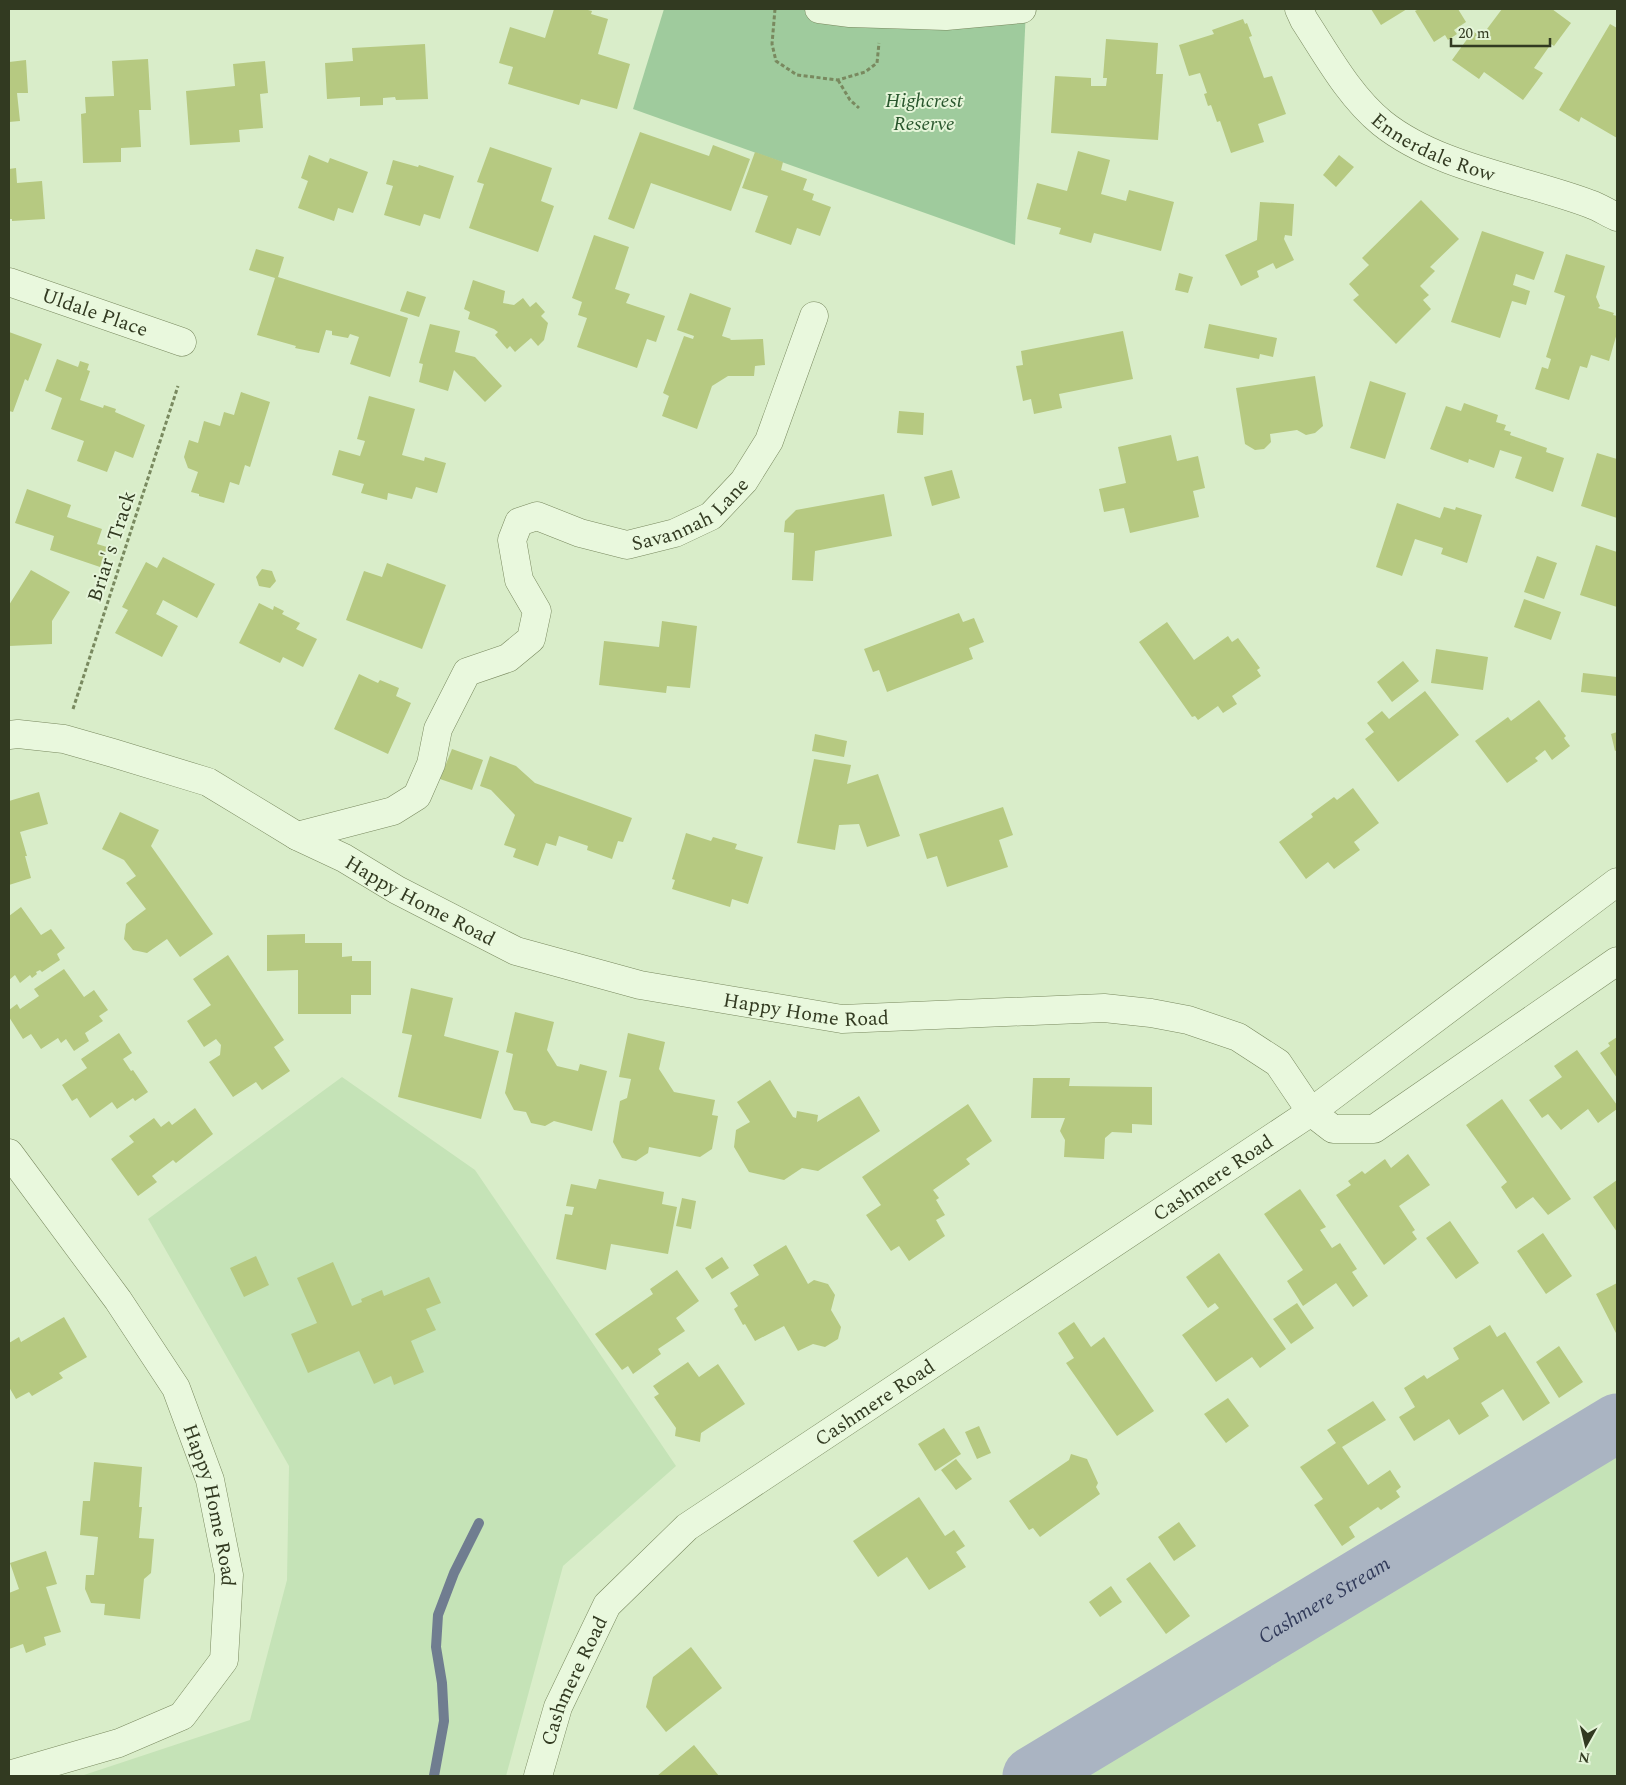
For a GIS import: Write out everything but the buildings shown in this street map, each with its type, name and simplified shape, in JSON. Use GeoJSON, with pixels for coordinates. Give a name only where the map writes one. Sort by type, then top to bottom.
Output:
{"type":"FeatureCollection","features":[{"type":"Feature","properties":{"kind":"street"},"geometry":{"type":"LineString","coordinates":[[819,9],[850,13],[946,16],[1022,9]]}},
{"type":"Feature","properties":{"kind":"street","name":"Ennerdale Row"},"geometry":{"type":"LineString","coordinates":[[1299,9],[1304,20],[1350,89],[1382,123],[1424,150],[1591,204],[1617,218]]}},
{"type":"Feature","properties":{"kind":"street","name":"Uldale Place"},"geometry":{"type":"LineString","coordinates":[[9,282],[182,342]]}},
{"type":"Feature","properties":{"kind":"street","name":"Savannah Lane"},"geometry":{"type":"LineString","coordinates":[[519,580],[512,540],[518,522],[537,516],[580,533],[627,545],[675,532],[712,516],[744,481],[769,441],[814,316]]}},
{"type":"Feature","properties":{"kind":"street","name":"Happy Home Road"},"geometry":{"type":"LineString","coordinates":[[297,836],[393,811],[417,796],[431,764],[438,728],[467,672],[508,658],[531,639],[537,611],[519,580]]}},
{"type":"Feature","properties":{"kind":"street","name":"Happy Home Road"},"geometry":{"type":"LineString","coordinates":[[9,735],[18,734],[64,739],[208,782],[297,836],[344,858],[397,890],[516,951],[640,985],[842,1019],[1104,1008],[1151,1013],[1188,1020],[1238,1037],[1278,1063],[1311,1112]]}},
{"type":"Feature","properties":{"kind":"street","name":"Cashmere Road"},"geometry":{"type":"LineString","coordinates":[[538,1776],[558,1707],[607,1606],[687,1527],[1311,1112],[1617,882]]}},
{"type":"Feature","properties":{"kind":"street"},"geometry":{"type":"LineString","coordinates":[[1311,1112],[1333,1129],[1374,1129],[1617,961]]}},
{"type":"Feature","properties":{"kind":"street","name":"Happy Home Road"},"geometry":{"type":"LineString","coordinates":[[9,1153],[118,1300],[176,1388],[210,1480],[229,1575],[224,1660],[182,1716],[119,1743],[9,1775]]}},
{"type":"Feature","properties":{"kind":"path"},"geometry":{"type":"LineString","coordinates":[[775,9],[772,44],[776,61],[797,75],[838,80],[865,72],[877,63],[880,14]]}},
{"type":"Feature","properties":{"kind":"path"},"geometry":{"type":"LineString","coordinates":[[838,80],[850,100],[859,108]]}},
{"type":"Feature","properties":{"kind":"path","name":"Briar's Track"},"geometry":{"type":"LineString","coordinates":[[71,715],[178,386]]}},
{"type":"Feature","properties":{"kind":"green space","name":"Highcrest Reserve"},"geometry":{"type":"Polygon","coordinates":[[[664,9],[1026,9],[1015,245],[633,109],[664,9]]]}},
{"type":"Feature","properties":{"kind":"green space"},"geometry":{"type":"Polygon","coordinates":[[[342,1077],[475,1170],[676,1466],[563,1566],[506,1776],[81,1776],[250,1720],[287,1580],[289,1466],[148,1219],[342,1077]]]}},
{"type":"Feature","properties":{"kind":"green space"},"geometry":{"type":"Polygon","coordinates":[[[1617,1398],[1617,1776],[1002,1776],[1617,1398]]]}},
{"type":"Feature","properties":{"kind":"waterway","name":"Cashmere Stream"},"geometry":{"type":"LineString","coordinates":[[1032,1776],[1617,1423]]}},
{"type":"Feature","properties":{"kind":"waterway"},"geometry":{"type":"LineString","coordinates":[[434,1776],[444,1721],[442,1683],[436,1647],[438,1615],[454,1573],[479,1523]]}}]}
